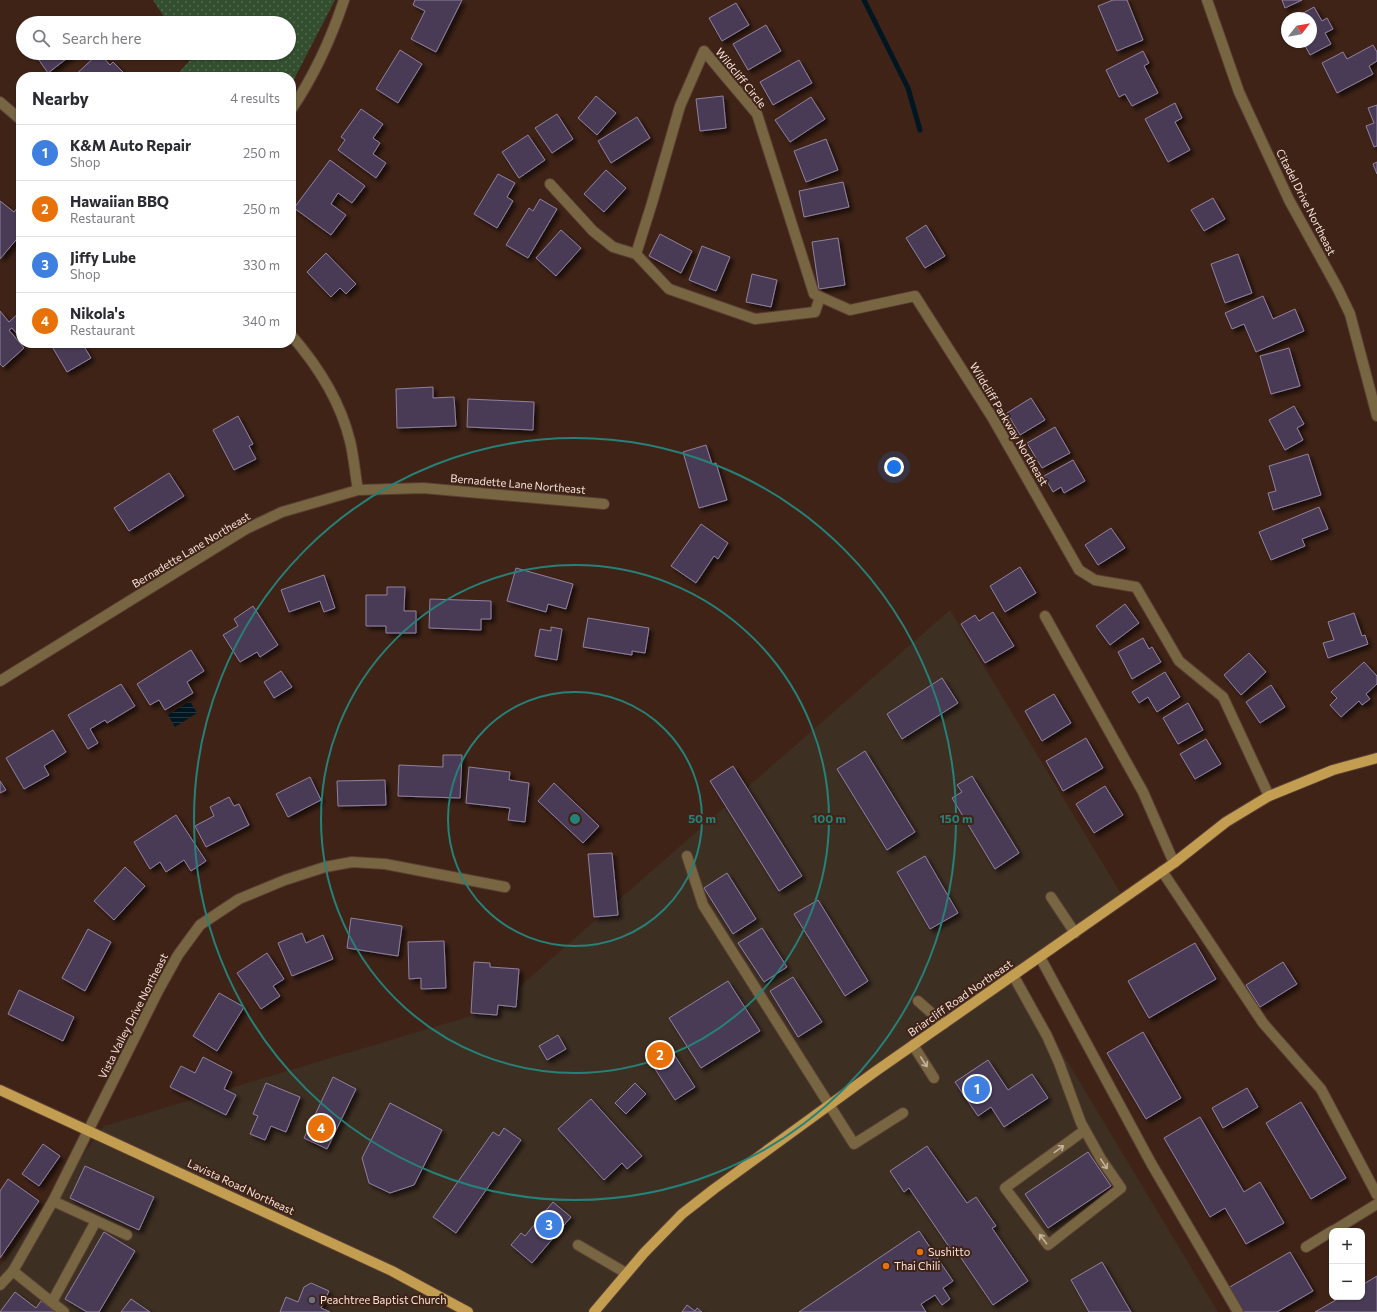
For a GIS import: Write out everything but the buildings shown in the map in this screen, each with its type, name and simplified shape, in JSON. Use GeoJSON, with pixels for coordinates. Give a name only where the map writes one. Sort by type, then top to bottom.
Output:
{"type":"FeatureCollection","features":[{"type":"Feature","properties":{"kind":"main road","name":"Briarcliff Road Northeast"},"geometry":{"type":"LineString","coordinates":[[594,1312],[626,1273],[682,1214],[714,1189],[913,1045],[1174,863],[1226,822],[1269,796],[1333,770],[1377,758]]}},
{"type":"Feature","properties":{"kind":"main road","name":"Lavista Road Northeast"},"geometry":{"type":"LineString","coordinates":[[0,1090],[88,1129],[392,1271],[468,1312]]}},
{"type":"Feature","properties":{"kind":"street"},"geometry":{"type":"LineString","coordinates":[[296,102],[309,83],[335,26],[344,0]]}},
{"type":"Feature","properties":{"kind":"street","name":"Citadel Drive Northeast"},"geometry":{"type":"LineString","coordinates":[[1207,0],[1238,92],[1289,200],[1338,289],[1350,314],[1377,416]]}},
{"type":"Feature","properties":{"kind":"street","name":"Wildcliff Circle"},"geometry":{"type":"LineString","coordinates":[[636,254],[680,106],[704,51],[757,114],[814,294],[820,297]]}},
{"type":"Feature","properties":{"kind":"street"},"geometry":{"type":"LineString","coordinates":[[0,102],[16,116]]}},
{"type":"Feature","properties":{"kind":"street"},"geometry":{"type":"LineString","coordinates":[[550,184],[593,231],[613,247],[636,254],[669,290],[754,319],[815,312],[820,297]]}},
{"type":"Feature","properties":{"kind":"street","name":"Wildcliff Parkway Northeast"},"geometry":{"type":"LineString","coordinates":[[820,297],[850,310],[915,296],[992,417],[1079,570],[1095,580],[1136,587],[1179,661],[1223,697],[1269,796]]}},
{"type":"Feature","properties":{"kind":"street"},"geometry":{"type":"LineString","coordinates":[[296,341],[312,360],[327,384],[341,412],[350,441],[358,490]]}},
{"type":"Feature","properties":{"kind":"street","name":"Bernadette Lane Northeast"},"geometry":{"type":"LineString","coordinates":[[0,681],[246,529],[282,512],[358,490],[423,488],[604,504]]}},
{"type":"Feature","properties":{"kind":"street"},"geometry":{"type":"LineString","coordinates":[[1045,616],[1142,792],[1174,863]]}},
{"type":"Feature","properties":{"kind":"street"},"geometry":{"type":"LineString","coordinates":[[687,856],[703,905],[854,1144],[904,1113]]}},
{"type":"Feature","properties":{"kind":"street","name":"Vista Valley Drive Northeast"},"geometry":{"type":"LineString","coordinates":[[0,1284],[13,1272],[53,1201],[158,991],[178,955],[200,925],[239,899],[284,880],[325,867],[352,862],[385,864],[505,887]]}},
{"type":"Feature","properties":{"kind":"street"},"geometry":{"type":"LineString","coordinates":[[1162,871],[1263,1023],[1321,1089],[1377,1195]]}},
{"type":"Feature","properties":{"kind":"street"},"geometry":{"type":"LineString","coordinates":[[1051,897],[1074,932]]}},
{"type":"Feature","properties":{"kind":"street"},"geometry":{"type":"LineString","coordinates":[[1040,957],[1151,1163],[1238,1312]]}},
{"type":"Feature","properties":{"kind":"street"},"geometry":{"type":"LineString","coordinates":[[1013,975],[1047,1036],[1085,1130],[1101,1159],[1121,1188],[1048,1245],[1005,1188],[1085,1130]]}},
{"type":"Feature","properties":{"kind":"street"},"geometry":{"type":"LineString","coordinates":[[918,1001],[944,1024]]}},
{"type":"Feature","properties":{"kind":"street"},"geometry":{"type":"LineString","coordinates":[[913,1045],[934,1078]]}},
{"type":"Feature","properties":{"kind":"street"},"geometry":{"type":"LineString","coordinates":[[53,1201],[127,1235]]}},
{"type":"Feature","properties":{"kind":"street"},"geometry":{"type":"LineString","coordinates":[[1337,1228],[1377,1204]]}},
{"type":"Feature","properties":{"kind":"street"},"geometry":{"type":"LineString","coordinates":[[52,1302],[96,1221]]}},
{"type":"Feature","properties":{"kind":"street"},"geometry":{"type":"LineString","coordinates":[[1306,1247],[1329,1233]]}},
{"type":"Feature","properties":{"kind":"street"},"geometry":{"type":"LineString","coordinates":[[578,1245],[626,1273]]}},
{"type":"Feature","properties":{"kind":"street"},"geometry":{"type":"LineString","coordinates":[[13,1272],[64,1312]]}},
{"type":"Feature","properties":{"kind":"shaded area"},"geometry":{"type":"Polygon","coordinates":[[[950,610],[1123,897],[1016,976],[1218,1312],[0,1312],[0,1266],[104,1126],[494,1009],[950,610]]]}},
{"type":"Feature","properties":{"kind":"green space"},"geometry":{"type":"Polygon","coordinates":[[[153,0],[335,0],[296,75],[296,72],[179,72],[190,60],[296,60],[296,16],[163,16],[153,0]]]}},
{"type":"Feature","properties":{"kind":"water"},"geometry":{"type":"Polygon","coordinates":[[[190,701],[197,713],[175,727],[168,715],[190,701]]]}},
{"type":"Feature","properties":{"kind":"waterway"},"geometry":{"type":"LineString","coordinates":[[864,0],[908,88],[920,130]]}},
{"type":"Feature","properties":{"kind":"place","name":"Hawaiian BBQ"},"geometry":{"type":"Point","coordinates":[660,1055]}},
{"type":"Feature","properties":{"kind":"place","name":"K&M Auto Repair"},"geometry":{"type":"Point","coordinates":[977,1089]}},
{"type":"Feature","properties":{"kind":"place","name":"Nikola's"},"geometry":{"type":"Point","coordinates":[321,1128]}},
{"type":"Feature","properties":{"kind":"place","name":"Jiffy Lube"},"geometry":{"type":"Point","coordinates":[549,1225]}},
{"type":"Feature","properties":{"kind":"place","name":"Sushitto"},"geometry":{"type":"Point","coordinates":[920,1252]}},
{"type":"Feature","properties":{"kind":"place","name":"Thai Chili"},"geometry":{"type":"Point","coordinates":[886,1266]}},
{"type":"Feature","properties":{"kind":"place","name":"Peachtree Baptist Church"},"geometry":{"type":"Point","coordinates":[312,1300]}}]}
